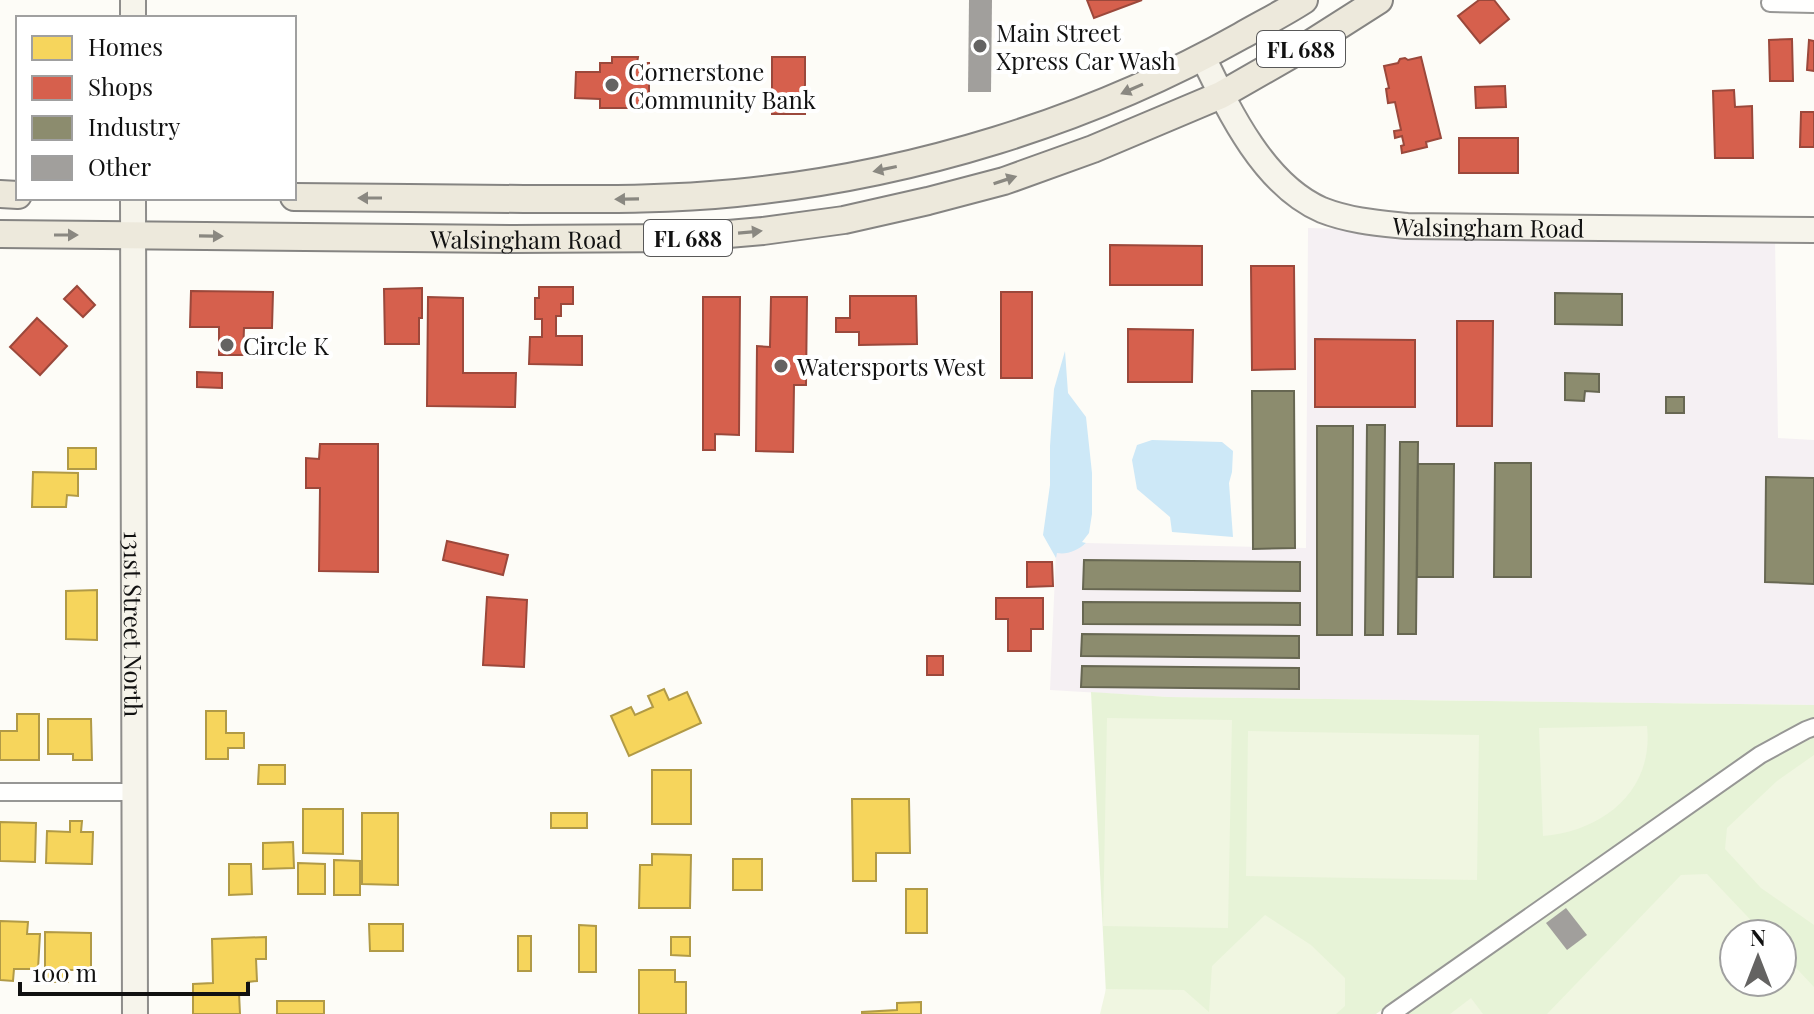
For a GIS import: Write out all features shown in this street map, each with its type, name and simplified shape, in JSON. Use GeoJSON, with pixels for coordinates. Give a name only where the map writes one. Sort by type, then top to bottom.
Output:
{"type":"FeatureCollection","features":[{"type":"Feature","properties":{"kind":"main road","name":"FL 688"},"geometry":{"type":"LineString","coordinates":[[1203,57],[1304,0]]}},
{"type":"Feature","properties":{"kind":"main road","name":"FL 688"},"geometry":{"type":"LineString","coordinates":[[1221,95],[1379,0]]}},
{"type":"Feature","properties":{"kind":"main road","name":"Walsingham Road"},"geometry":{"type":"LineString","coordinates":[[296,197],[669,198],[819,182],[890,169],[965,150],[1123,94],[1203,57]]}},
{"type":"Feature","properties":{"kind":"main road","name":"Walsingham Road"},"geometry":{"type":"LineString","coordinates":[[0,234],[595,239],[682,238],[774,230],[860,216],[1004,181],[1093,149],[1221,95]]}},
{"type":"Feature","properties":{"kind":"street"},"geometry":{"type":"LineString","coordinates":[[1770,3],[1814,4]]}},
{"type":"Feature","properties":{"kind":"street","name":"Walsingham Road"},"geometry":{"type":"LineString","coordinates":[[1203,57],[1221,95],[1262,162],[1289,189],[1320,209],[1357,221],[1407,226],[1814,230]]}},
{"type":"Feature","properties":{"kind":"street","name":"131st Street North"},"geometry":{"type":"LineString","coordinates":[[133,200],[135,1014]]}},
{"type":"Feature","properties":{"kind":"street"},"geometry":{"type":"LineString","coordinates":[[1391,1014],[1760,755],[1814,727]]}},
{"type":"Feature","properties":{"kind":"street"},"geometry":{"type":"LineString","coordinates":[[0,792],[135,792]]}},
{"type":"Feature","properties":{"kind":"shaded area"},"geometry":{"type":"Polygon","coordinates":[[[1308,228],[1775,238],[1778,438],[1814,440],[1814,705],[1168,697],[1050,690],[1056,552],[1086,543],[1306,548],[1308,228]]]}},
{"type":"Feature","properties":{"kind":"green space"},"geometry":{"type":"Polygon","coordinates":[[[1091,692],[1168,697],[1814,705],[1814,718],[1755,748],[1376,1014],[1107,1014],[1091,692]]]}},
{"type":"Feature","properties":{"kind":"green space"},"geometry":{"type":"Polygon","coordinates":[[[1107,718],[1232,720],[1228,928],[1103,926],[1107,718]]]}},
{"type":"Feature","properties":{"kind":"green space"},"geometry":{"type":"Polygon","coordinates":[[[1647,726],[1647,749],[1642,770],[1620,804],[1586,826],[1543,836],[1539,728],[1647,726]]]}},
{"type":"Feature","properties":{"kind":"green space"},"geometry":{"type":"Polygon","coordinates":[[[1248,731],[1479,735],[1477,880],[1246,876],[1248,731]]]}},
{"type":"Feature","properties":{"kind":"green space"},"geometry":{"type":"Polygon","coordinates":[[[1814,737],[1814,1014],[1406,1014],[1763,763],[1814,737]]]}},
{"type":"Feature","properties":{"kind":"green space"},"geometry":{"type":"Polygon","coordinates":[[[1814,755],[1814,925],[1761,888],[1725,849],[1727,828],[1777,781],[1814,755]]]}},
{"type":"Feature","properties":{"kind":"green space"},"geometry":{"type":"Polygon","coordinates":[[[1707,874],[1749,918],[1718,918],[1718,998],[1798,998],[1798,970],[1814,987],[1814,1014],[1547,1014],[1681,875],[1707,874]]]}},
{"type":"Feature","properties":{"kind":"green space"},"geometry":{"type":"Polygon","coordinates":[[[1265,915],[1311,945],[1345,978],[1345,1006],[1336,1014],[1100,1014],[1106,989],[1184,990],[1209,1012],[1212,966],[1265,915]]]}},
{"type":"Feature","properties":{"kind":"green space"},"geometry":{"type":"Polygon","coordinates":[[[1471,998],[1483,1014],[1450,1014],[1471,998]]]}},
{"type":"Feature","properties":{"kind":"water"},"geometry":{"type":"Polygon","coordinates":[[[1065,351],[1068,393],[1086,417],[1092,473],[1092,514],[1089,533],[1082,542],[1086,543],[1072,551],[1057,553],[1056,558],[1043,535],[1050,485],[1054,389],[1065,351]]]}},
{"type":"Feature","properties":{"kind":"water"},"geometry":{"type":"Polygon","coordinates":[[[1152,440],[1222,442],[1233,451],[1229,483],[1233,537],[1172,532],[1170,517],[1137,489],[1132,460],[1137,445],[1152,440]]]}},
{"type":"Feature","properties":{"kind":"building: Homes"},"geometry":{"type":"Polygon","coordinates":[[[68,448],[96,448],[96,469],[68,469],[68,448]]]}},
{"type":"Feature","properties":{"kind":"building: Homes"},"geometry":{"type":"Polygon","coordinates":[[[33,472],[78,473],[78,496],[67,495],[66,507],[32,507],[33,472]]]}},
{"type":"Feature","properties":{"kind":"building: Homes"},"geometry":{"type":"Polygon","coordinates":[[[97,590],[97,640],[66,639],[66,591],[97,590]]]}},
{"type":"Feature","properties":{"kind":"building: Homes"},"geometry":{"type":"Polygon","coordinates":[[[664,689],[669,700],[687,692],[701,723],[629,756],[611,716],[631,707],[635,715],[653,707],[648,696],[664,689]]]}},
{"type":"Feature","properties":{"kind":"building: Homes"},"geometry":{"type":"Polygon","coordinates":[[[206,711],[226,711],[226,733],[244,733],[244,748],[228,748],[228,759],[206,759],[206,711]]]}},
{"type":"Feature","properties":{"kind":"building: Homes"},"geometry":{"type":"Polygon","coordinates":[[[17,714],[39,714],[39,760],[0,760],[0,731],[17,731],[17,714]]]}},
{"type":"Feature","properties":{"kind":"building: Homes"},"geometry":{"type":"Polygon","coordinates":[[[48,719],[91,719],[92,760],[73,760],[73,754],[48,754],[48,719]]]}},
{"type":"Feature","properties":{"kind":"building: Homes"},"geometry":{"type":"Polygon","coordinates":[[[259,765],[285,765],[285,784],[258,784],[259,765]]]}},
{"type":"Feature","properties":{"kind":"building: Homes"},"geometry":{"type":"Polygon","coordinates":[[[652,770],[691,770],[691,824],[652,824],[652,770]]]}},
{"type":"Feature","properties":{"kind":"building: Homes"},"geometry":{"type":"Polygon","coordinates":[[[852,799],[909,799],[910,853],[876,853],[876,881],[853,881],[852,799]]]}},
{"type":"Feature","properties":{"kind":"building: Homes"},"geometry":{"type":"Polygon","coordinates":[[[303,809],[343,809],[343,854],[303,853],[303,809]]]}},
{"type":"Feature","properties":{"kind":"building: Homes"},"geometry":{"type":"Polygon","coordinates":[[[362,813],[398,813],[398,885],[362,884],[362,813]]]}},
{"type":"Feature","properties":{"kind":"building: Homes"},"geometry":{"type":"Polygon","coordinates":[[[551,813],[587,813],[587,828],[551,828],[551,813]]]}},
{"type":"Feature","properties":{"kind":"building: Homes"},"geometry":{"type":"Polygon","coordinates":[[[70,821],[82,821],[81,832],[93,832],[92,864],[46,863],[47,831],[70,832],[70,821]]]}},
{"type":"Feature","properties":{"kind":"building: Homes"},"geometry":{"type":"Polygon","coordinates":[[[0,822],[36,823],[35,862],[0,861],[0,822]]]}},
{"type":"Feature","properties":{"kind":"building: Homes"},"geometry":{"type":"Polygon","coordinates":[[[293,842],[294,868],[263,869],[263,843],[293,842]]]}},
{"type":"Feature","properties":{"kind":"building: Homes"},"geometry":{"type":"Polygon","coordinates":[[[652,854],[691,855],[690,908],[639,908],[640,865],[652,865],[652,854]]]}},
{"type":"Feature","properties":{"kind":"building: Homes"},"geometry":{"type":"Polygon","coordinates":[[[733,859],[762,859],[762,890],[733,890],[733,859]]]}},
{"type":"Feature","properties":{"kind":"building: Homes"},"geometry":{"type":"Polygon","coordinates":[[[334,860],[360,861],[360,895],[334,895],[334,860]]]}},
{"type":"Feature","properties":{"kind":"building: Homes"},"geometry":{"type":"Polygon","coordinates":[[[298,863],[325,864],[325,894],[298,894],[298,863]]]}},
{"type":"Feature","properties":{"kind":"building: Homes"},"geometry":{"type":"Polygon","coordinates":[[[229,864],[251,864],[252,894],[229,895],[229,864]]]}},
{"type":"Feature","properties":{"kind":"building: Homes"},"geometry":{"type":"Polygon","coordinates":[[[906,889],[927,889],[927,933],[906,933],[906,889]]]}},
{"type":"Feature","properties":{"kind":"building: Homes"},"geometry":{"type":"Polygon","coordinates":[[[0,921],[28,922],[27,934],[40,934],[38,969],[14,969],[13,981],[0,980],[0,921]]]}},
{"type":"Feature","properties":{"kind":"building: Homes"},"geometry":{"type":"Polygon","coordinates":[[[369,924],[403,924],[403,951],[370,951],[369,924]]]}},
{"type":"Feature","properties":{"kind":"building: Homes"},"geometry":{"type":"Polygon","coordinates":[[[579,925],[596,926],[596,972],[579,972],[579,925]]]}},
{"type":"Feature","properties":{"kind":"building: Homes"},"geometry":{"type":"Polygon","coordinates":[[[45,932],[91,933],[91,970],[68,970],[68,982],[45,982],[45,932]]]}},
{"type":"Feature","properties":{"kind":"building: Homes"},"geometry":{"type":"Polygon","coordinates":[[[518,936],[531,936],[531,971],[518,971],[518,936]]]}},
{"type":"Feature","properties":{"kind":"building: Homes"},"geometry":{"type":"Polygon","coordinates":[[[266,937],[266,959],[256,959],[257,981],[248,982],[249,993],[239,993],[240,1014],[193,1014],[193,984],[213,983],[212,939],[266,937]]]}},
{"type":"Feature","properties":{"kind":"building: Homes"},"geometry":{"type":"Polygon","coordinates":[[[671,937],[690,937],[690,956],[671,955],[671,937]]]}},
{"type":"Feature","properties":{"kind":"building: Homes"},"geometry":{"type":"Polygon","coordinates":[[[639,970],[675,970],[675,982],[686,982],[686,1014],[639,1014],[639,970]]]}},
{"type":"Feature","properties":{"kind":"building: Homes"},"geometry":{"type":"Polygon","coordinates":[[[277,1001],[324,1001],[324,1014],[277,1014],[277,1001]]]}},
{"type":"Feature","properties":{"kind":"building: Homes"},"geometry":{"type":"Polygon","coordinates":[[[921,1002],[921,1014],[862,1014],[897,1010],[897,1003],[921,1002]]]}},
{"type":"Feature","properties":{"kind":"building: Shops"},"geometry":{"type":"Polygon","coordinates":[[[1087,0],[1142,0],[1094,18],[1087,0]]]}},
{"type":"Feature","properties":{"kind":"building: Shops"},"geometry":{"type":"Polygon","coordinates":[[[1479,0],[1494,0],[1509,19],[1480,43],[1458,16],[1479,0]]]}},
{"type":"Feature","properties":{"kind":"building: Shops"},"geometry":{"type":"Polygon","coordinates":[[[1792,39],[1793,81],[1770,81],[1769,40],[1792,39]]]}},
{"type":"Feature","properties":{"kind":"building: Shops"},"geometry":{"type":"Polygon","coordinates":[[[1809,40],[1814,41],[1814,71],[1807,70],[1809,40]]]}},
{"type":"Feature","properties":{"kind":"building: Shops","name":"Cornerstone Community Bank"},"geometry":{"type":"Polygon","coordinates":[[[612,57],[638,57],[637,63],[649,63],[649,108],[600,108],[600,99],[575,98],[576,72],[600,72],[600,63],[612,63],[612,57]]]}},
{"type":"Feature","properties":{"kind":"building: Shops"},"geometry":{"type":"Polygon","coordinates":[[[772,57],[805,57],[805,114],[772,114],[772,57]]]}},
{"type":"Feature","properties":{"kind":"building: Shops"},"geometry":{"type":"Polygon","coordinates":[[[1421,57],[1441,138],[1426,142],[1427,147],[1402,153],[1402,136],[1395,138],[1394,131],[1401,130],[1395,102],[1388,103],[1386,89],[1389,88],[1384,66],[1398,63],[1400,59],[1421,57]]]}},
{"type":"Feature","properties":{"kind":"building: Shops"},"geometry":{"type":"Polygon","coordinates":[[[1505,86],[1506,107],[1476,108],[1475,87],[1505,86]]]}},
{"type":"Feature","properties":{"kind":"building: Shops"},"geometry":{"type":"Polygon","coordinates":[[[1734,90],[1735,107],[1752,106],[1753,158],[1715,158],[1713,91],[1734,90]]]}},
{"type":"Feature","properties":{"kind":"building: Shops"},"geometry":{"type":"Polygon","coordinates":[[[1801,112],[1814,112],[1814,147],[1800,147],[1801,112]]]}},
{"type":"Feature","properties":{"kind":"building: Shops"},"geometry":{"type":"Polygon","coordinates":[[[1459,138],[1518,138],[1518,173],[1459,173],[1459,138]]]}},
{"type":"Feature","properties":{"kind":"building: Shops"},"geometry":{"type":"Polygon","coordinates":[[[1110,245],[1202,246],[1202,285],[1110,285],[1110,245]]]}},
{"type":"Feature","properties":{"kind":"building: Shops"},"geometry":{"type":"Polygon","coordinates":[[[1251,266],[1294,266],[1295,369],[1252,370],[1251,266]]]}},
{"type":"Feature","properties":{"kind":"building: Shops"},"geometry":{"type":"Polygon","coordinates":[[[77,286],[95,305],[83,317],[64,299],[77,286]]]}},
{"type":"Feature","properties":{"kind":"building: Shops"},"geometry":{"type":"Polygon","coordinates":[[[539,287],[573,287],[573,304],[561,304],[561,316],[556,316],[556,336],[582,336],[582,365],[529,364],[530,337],[542,337],[542,319],[535,319],[535,298],[539,298],[539,287]]]}},
{"type":"Feature","properties":{"kind":"building: Shops"},"geometry":{"type":"Polygon","coordinates":[[[422,288],[419,344],[385,344],[384,289],[422,288]]]}},
{"type":"Feature","properties":{"kind":"building: Shops"},"geometry":{"type":"Polygon","coordinates":[[[191,291],[273,292],[272,328],[244,328],[243,355],[219,355],[219,327],[190,327],[191,291]]]}},
{"type":"Feature","properties":{"kind":"building: Shops"},"geometry":{"type":"Polygon","coordinates":[[[1001,292],[1032,292],[1032,378],[1001,378],[1001,292]]]}},
{"type":"Feature","properties":{"kind":"building: Shops"},"geometry":{"type":"Polygon","coordinates":[[[850,296],[916,296],[917,344],[859,345],[859,332],[836,332],[836,318],[850,318],[850,296]]]}},
{"type":"Feature","properties":{"kind":"building: Shops"},"geometry":{"type":"Polygon","coordinates":[[[428,297],[463,298],[463,373],[516,373],[515,407],[427,406],[428,297]]]}},
{"type":"Feature","properties":{"kind":"building: Shops"},"geometry":{"type":"Polygon","coordinates":[[[703,297],[740,297],[739,435],[715,434],[715,450],[703,450],[703,297]]]}},
{"type":"Feature","properties":{"kind":"building: Shops","name":"Watersports West"},"geometry":{"type":"Polygon","coordinates":[[[771,297],[807,297],[806,385],[794,385],[793,452],[756,451],[757,346],[770,347],[771,297]]]}},
{"type":"Feature","properties":{"kind":"building: Shops"},"geometry":{"type":"Polygon","coordinates":[[[37,318],[67,346],[40,375],[10,347],[37,318]]]}},
{"type":"Feature","properties":{"kind":"building: Shops"},"geometry":{"type":"Polygon","coordinates":[[[1457,321],[1493,321],[1492,426],[1457,426],[1457,321]]]}},
{"type":"Feature","properties":{"kind":"building: Shops"},"geometry":{"type":"Polygon","coordinates":[[[1128,329],[1193,330],[1192,382],[1128,382],[1128,329]]]}},
{"type":"Feature","properties":{"kind":"building: Shops"},"geometry":{"type":"Polygon","coordinates":[[[1315,339],[1415,340],[1415,407],[1315,407],[1315,339]]]}},
{"type":"Feature","properties":{"kind":"building: Shops"},"geometry":{"type":"Polygon","coordinates":[[[197,372],[222,373],[222,388],[197,387],[197,372]]]}},
{"type":"Feature","properties":{"kind":"building: Shops"},"geometry":{"type":"Polygon","coordinates":[[[320,444],[378,444],[378,572],[319,571],[320,488],[306,488],[306,458],[319,459],[320,444]]]}},
{"type":"Feature","properties":{"kind":"building: Shops"},"geometry":{"type":"Polygon","coordinates":[[[447,541],[508,555],[503,575],[443,560],[447,541]]]}},
{"type":"Feature","properties":{"kind":"building: Shops"},"geometry":{"type":"Polygon","coordinates":[[[1027,562],[1052,562],[1053,586],[1027,587],[1027,562]]]}},
{"type":"Feature","properties":{"kind":"building: Shops"},"geometry":{"type":"Polygon","coordinates":[[[487,597],[527,600],[524,667],[483,665],[487,597]]]}},
{"type":"Feature","properties":{"kind":"building: Shops"},"geometry":{"type":"Polygon","coordinates":[[[996,598],[1043,598],[1043,629],[1031,629],[1031,651],[1008,651],[1008,619],[996,619],[996,598]]]}},
{"type":"Feature","properties":{"kind":"building: Shops"},"geometry":{"type":"Polygon","coordinates":[[[927,656],[943,656],[943,675],[927,675],[927,656]]]}},
{"type":"Feature","properties":{"kind":"building: Industry"},"geometry":{"type":"Polygon","coordinates":[[[1555,293],[1622,294],[1622,325],[1555,324],[1555,293]]]}},
{"type":"Feature","properties":{"kind":"building: Industry"},"geometry":{"type":"Polygon","coordinates":[[[1565,373],[1599,374],[1599,392],[1585,391],[1584,401],[1565,400],[1565,373]]]}},
{"type":"Feature","properties":{"kind":"building: Industry"},"geometry":{"type":"Polygon","coordinates":[[[1252,391],[1294,391],[1295,548],[1253,549],[1252,391]]]}},
{"type":"Feature","properties":{"kind":"building: Industry"},"geometry":{"type":"Polygon","coordinates":[[[1666,397],[1684,397],[1684,413],[1666,413],[1666,397]]]}},
{"type":"Feature","properties":{"kind":"building: Industry"},"geometry":{"type":"Polygon","coordinates":[[[1367,425],[1385,425],[1383,635],[1365,635],[1367,425]]]}},
{"type":"Feature","properties":{"kind":"building: Industry"},"geometry":{"type":"Polygon","coordinates":[[[1317,426],[1353,426],[1352,635],[1317,635],[1317,426]]]}},
{"type":"Feature","properties":{"kind":"building: Industry"},"geometry":{"type":"Polygon","coordinates":[[[1400,442],[1418,442],[1416,634],[1398,634],[1400,442]]]}},
{"type":"Feature","properties":{"kind":"building: Industry"},"geometry":{"type":"Polygon","coordinates":[[[1495,463],[1531,463],[1531,577],[1494,577],[1495,463]]]}},
{"type":"Feature","properties":{"kind":"building: Industry"},"geometry":{"type":"Polygon","coordinates":[[[1418,464],[1454,464],[1453,577],[1417,577],[1418,464]]]}},
{"type":"Feature","properties":{"kind":"building: Industry"},"geometry":{"type":"Polygon","coordinates":[[[1766,477],[1814,478],[1814,584],[1765,582],[1766,477]]]}},
{"type":"Feature","properties":{"kind":"building: Industry"},"geometry":{"type":"Polygon","coordinates":[[[1084,560],[1300,562],[1300,591],[1083,589],[1084,560]]]}},
{"type":"Feature","properties":{"kind":"building: Industry"},"geometry":{"type":"Polygon","coordinates":[[[1083,602],[1300,603],[1300,625],[1083,624],[1083,602]]]}},
{"type":"Feature","properties":{"kind":"building: Industry"},"geometry":{"type":"Polygon","coordinates":[[[1082,634],[1299,636],[1299,658],[1081,656],[1082,634]]]}},
{"type":"Feature","properties":{"kind":"building: Industry"},"geometry":{"type":"Polygon","coordinates":[[[1082,666],[1299,668],[1299,689],[1081,687],[1082,666]]]}},
{"type":"Feature","properties":{"kind":"building: Other","name":"Main Street Xpress Car Wash"},"geometry":{"type":"Polygon","coordinates":[[[969,0],[992,0],[991,92],[968,92],[969,0]]]}},
{"type":"Feature","properties":{"kind":"building: Other"},"geometry":{"type":"Polygon","coordinates":[[[1566,908],[1587,935],[1567,950],[1546,923],[1566,908]]]}},
{"type":"Feature","properties":{"kind":"place","name":"Main Street Xpress Car Wash"},"geometry":{"type":"Point","coordinates":[980,46]}},
{"type":"Feature","properties":{"kind":"place","name":"Cornerstone Community Bank"},"geometry":{"type":"Point","coordinates":[612,85]}},
{"type":"Feature","properties":{"kind":"place","name":"Circle K"},"geometry":{"type":"Point","coordinates":[227,345]}},
{"type":"Feature","properties":{"kind":"place","name":"Watersports West"},"geometry":{"type":"Point","coordinates":[781,366]}}]}
